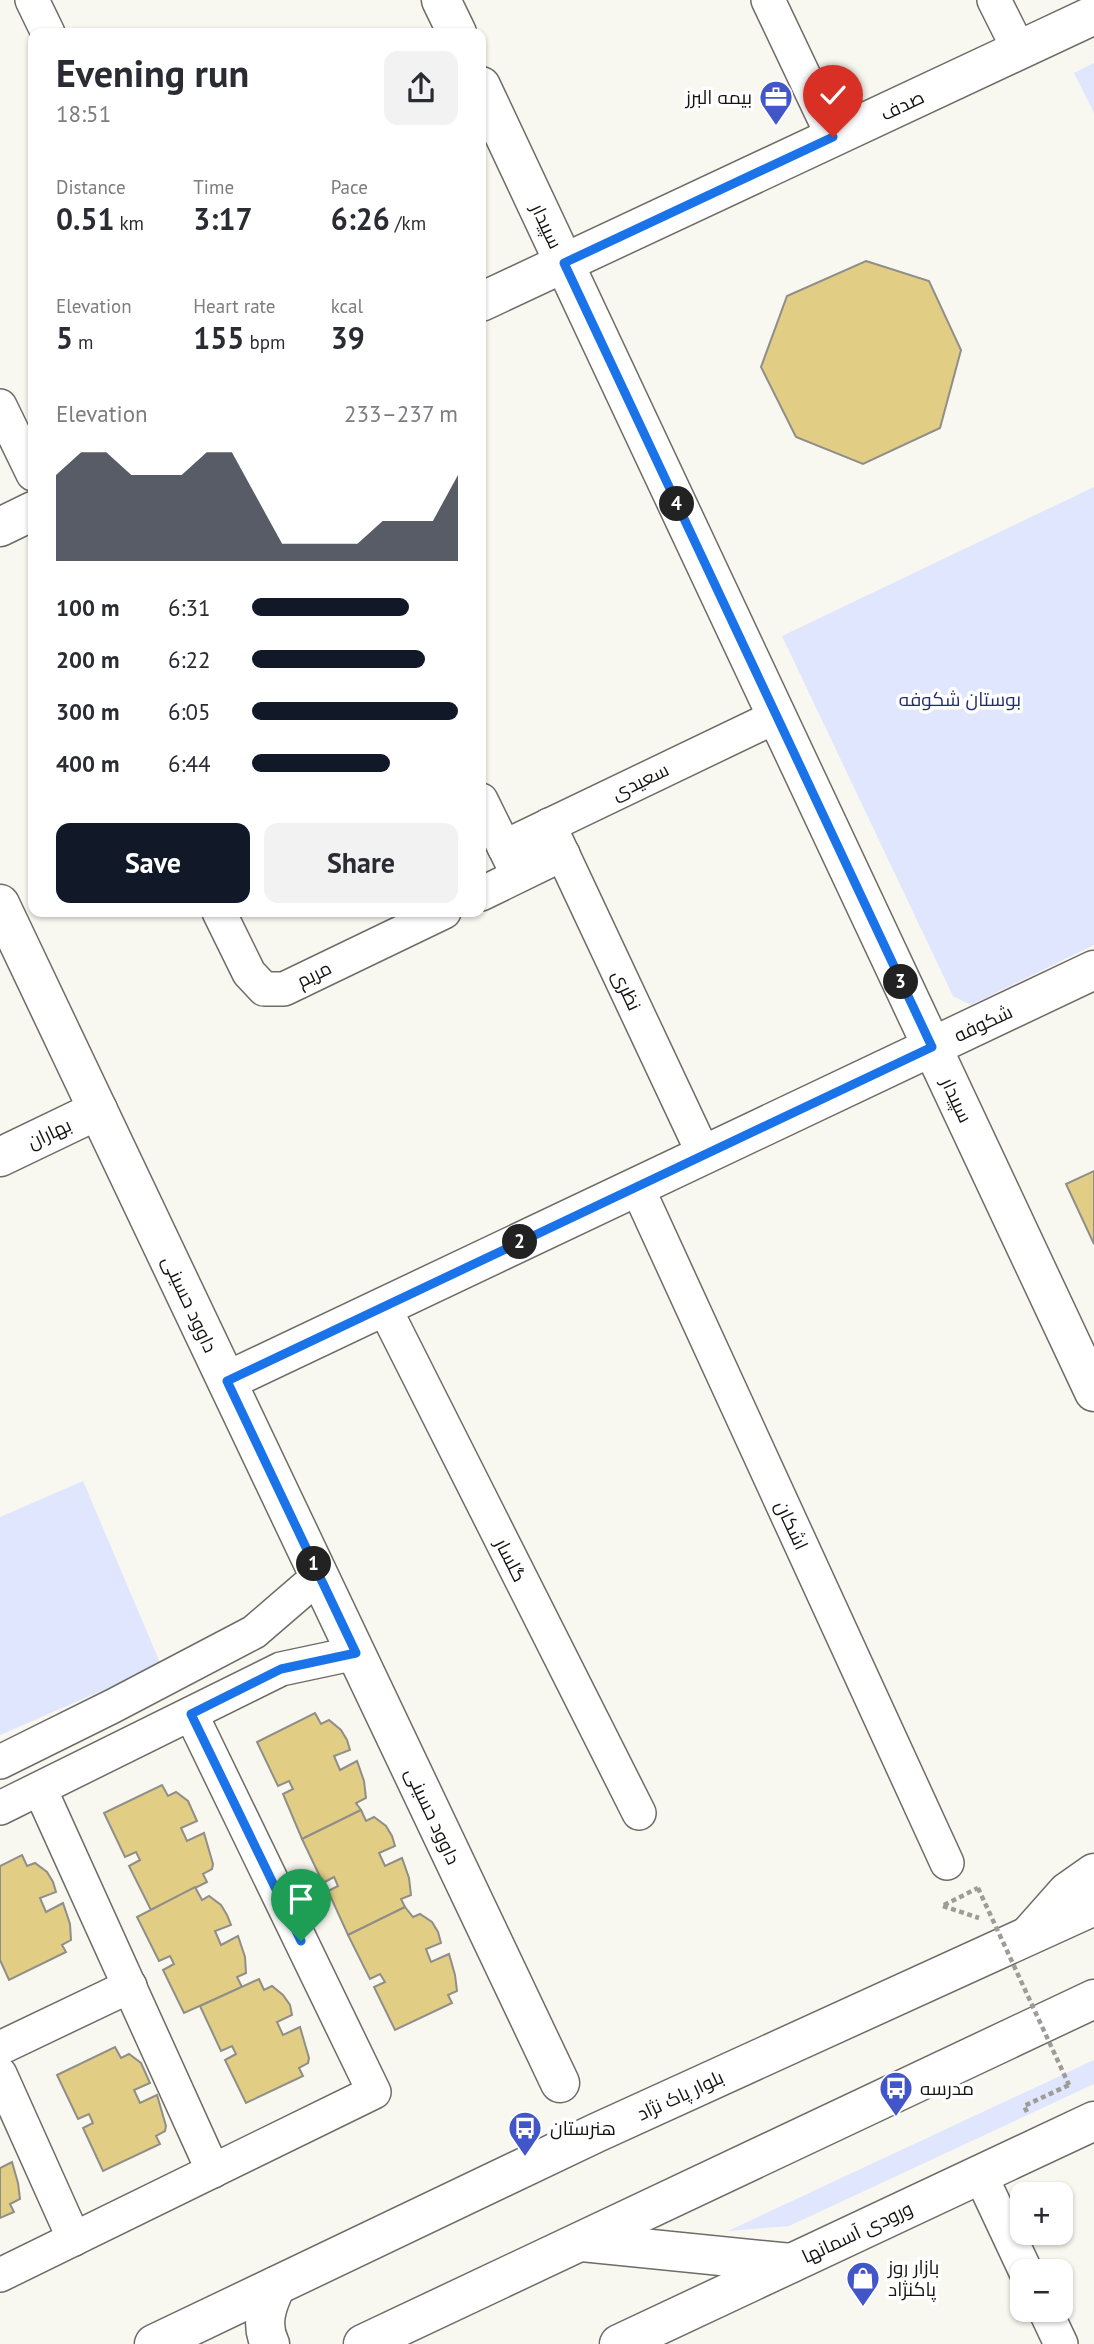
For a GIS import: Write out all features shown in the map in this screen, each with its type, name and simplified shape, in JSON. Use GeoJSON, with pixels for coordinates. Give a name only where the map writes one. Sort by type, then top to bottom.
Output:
{"type":"FeatureCollection","features":[{"type":"Feature","properties":{"kind":"street"},"geometry":{"type":"LineString","coordinates":[[32,0],[46,28]]}},
{"type":"Feature","properties":{"kind":"street"},"geometry":{"type":"LineString","coordinates":[[441,0],[455,28]]}},
{"type":"Feature","properties":{"kind":"street"},"geometry":{"type":"LineString","coordinates":[[768,0],[833,137]]}},
{"type":"Feature","properties":{"kind":"street"},"geometry":{"type":"LineString","coordinates":[[994,0],[1019,50]]}},
{"type":"Feature","properties":{"kind":"street","name":"صدف"},"geometry":{"type":"LineString","coordinates":[[486,300],[1094,15]]}},
{"type":"Feature","properties":{"kind":"street","name":"سپیدار"},"geometry":{"type":"LineString","coordinates":[[486,97],[1094,1392]]}},
{"type":"Feature","properties":{"kind":"street"},"geometry":{"type":"LineString","coordinates":[[0,406],[28,464]]}},
{"type":"Feature","properties":{"kind":"street","name":"سعیدی"},"geometry":{"type":"LineString","coordinates":[[511,861],[556,840],[777,716]]}},
{"type":"Feature","properties":{"kind":"street"},"geometry":{"type":"LineString","coordinates":[[486,810],[511,861],[486,888]]}},
{"type":"Feature","properties":{"kind":"street","name":"نظری"},"geometry":{"type":"LineString","coordinates":[[556,840],[704,1155]]}},
{"type":"Feature","properties":{"kind":"street","name":"داوود حسینی"},"geometry":{"type":"LineString","coordinates":[[0,904],[560,2083]]}},
{"type":"Feature","properties":{"kind":"street","name":"مریم"},"geometry":{"type":"LineString","coordinates":[[221,917],[249,974],[264,989],[285,989],[434,917]]}},
{"type":"Feature","properties":{"kind":"street","name":"شکوفه"},"geometry":{"type":"LineString","coordinates":[[227,1381],[1094,970]]}},
{"type":"Feature","properties":{"kind":"street","name":"بهاران"},"geometry":{"type":"LineString","coordinates":[[0,1157],[98,1110]]}},
{"type":"Feature","properties":{"kind":"street","name":"اشکان"},"geometry":{"type":"LineString","coordinates":[[637,1187],[947,1863]]}},
{"type":"Feature","properties":{"kind":"street","name":"گلسار"},"geometry":{"type":"LineString","coordinates":[[384,1307],[639,1813]]}},
{"type":"Feature","properties":{"kind":"street"},"geometry":{"type":"LineString","coordinates":[[0,1762],[254,1632],[319,1576]]}},
{"type":"Feature","properties":{"kind":"street"},"geometry":{"type":"LineString","coordinates":[[0,1808],[281,1669],[356,1653]]}},
{"type":"Feature","properties":{"kind":"street"},"geometry":{"type":"LineString","coordinates":[[0,2275],[374,2092],[191,1714]]}},
{"type":"Feature","properties":{"kind":"street"},"geometry":{"type":"LineString","coordinates":[[40,1789],[213,2171]]}},
{"type":"Feature","properties":{"kind":"street"},"geometry":{"type":"LineString","coordinates":[[1029,1936],[1067,1892],[1094,1873]]}},
{"type":"Feature","properties":{"kind":"street","name":"بلوار پاک نژاد"},"geometry":{"type":"LineString","coordinates":[[154,2344],[596,2133],[1094,1906]]}},
{"type":"Feature","properties":{"kind":"street"},"geometry":{"type":"LineString","coordinates":[[0,2048],[130,1986]]}},
{"type":"Feature","properties":{"kind":"street"},"geometry":{"type":"LineString","coordinates":[[363,2344],[1094,1999]]}},
{"type":"Feature","properties":{"kind":"street"},"geometry":{"type":"LineString","coordinates":[[0,2074],[74,2239]]}},
{"type":"Feature","properties":{"kind":"street","name":"ورودی آسمانها"},"geometry":{"type":"LineString","coordinates":[[619,2344],[1094,2121]]}},
{"type":"Feature","properties":{"kind":"street"},"geometry":{"type":"LineString","coordinates":[[980,2174],[1020,2259]]}},
{"type":"Feature","properties":{"kind":"street"},"geometry":{"type":"LineString","coordinates":[[582,2242],[791,2263]]}},
{"type":"Feature","properties":{"kind":"street"},"geometry":{"type":"LineString","coordinates":[[270,2344],[264,2321],[268,2302],[276,2286]]}},
{"type":"Feature","properties":{"kind":"street"},"geometry":{"type":"LineString","coordinates":[[1051,2322],[1061,2344]]}},
{"type":"Feature","properties":{"kind":"path"},"geometry":{"type":"LineString","coordinates":[[978,1888],[1069,2085],[1024,2106]]}},
{"type":"Feature","properties":{"kind":"green space"},"geometry":{"type":"Polygon","coordinates":[[[1094,63],[1094,113],[1074,73],[1094,63]]]}},
{"type":"Feature","properties":{"kind":"green space","name":"بوستان شکوفه"},"geometry":{"type":"Polygon","coordinates":[[[1094,487],[1094,945],[971,1005],[953,996],[782,636],[1094,487]]]}},
{"type":"Feature","properties":{"kind":"green space"},"geometry":{"type":"Polygon","coordinates":[[[83,1481],[161,1665],[0,1735],[0,1517],[83,1481]]]}},
{"type":"Feature","properties":{"kind":"green space"},"geometry":{"type":"Polygon","coordinates":[[[1094,2060],[1094,2084],[789,2226],[728,2231],[1094,2060]]]}},
{"type":"Feature","properties":{"kind":"building"},"geometry":{"type":"Polygon","coordinates":[[[866,261],[929,281],[961,350],[940,428],[863,464],[796,437],[761,367],[787,296],[866,261]]]}},
{"type":"Feature","properties":{"kind":"building"},"geometry":{"type":"Polygon","coordinates":[[[1094,1171],[1094,1244],[1066,1184],[1094,1171]]]}},
{"type":"Feature","properties":{"kind":"building"},"geometry":{"type":"Polygon","coordinates":[[[315,1713],[321,1724],[329,1720],[341,1730],[347,1740],[350,1750],[334,1756],[340,1770],[357,1761],[366,1798],[356,1803],[361,1810],[302,1839],[283,1794],[293,1789],[289,1781],[278,1786],[257,1742],[315,1713]]]}},
{"type":"Feature","properties":{"kind":"building"},"geometry":{"type":"Polygon","coordinates":[[[162,1785],[168,1796],[176,1792],[188,1801],[197,1821],[181,1828],[187,1841],[204,1833],[213,1864],[212,1869],[203,1874],[207,1882],[151,1910],[129,1866],[140,1860],[136,1852],[125,1857],[104,1813],[162,1785]]]}},
{"type":"Feature","properties":{"kind":"building"},"geometry":{"type":"Polygon","coordinates":[[[361,1810],[366,1821],[374,1817],[386,1826],[392,1836],[395,1846],[379,1853],[385,1866],[402,1858],[411,1895],[401,1899],[405,1907],[348,1935],[328,1891],[338,1886],[334,1877],[323,1883],[302,1839],[361,1810]]]}},
{"type":"Feature","properties":{"kind":"building"},"geometry":{"type":"Polygon","coordinates":[[[22,1855],[27,1866],[35,1863],[47,1872],[53,1882],[56,1892],[40,1898],[46,1912],[63,1903],[70,1924],[71,1940],[62,1945],[66,1952],[9,1980],[0,1960],[0,1866],[22,1855]]]}},
{"type":"Feature","properties":{"kind":"building"},"geometry":{"type":"Polygon","coordinates":[[[195,1887],[202,1900],[209,1896],[221,1905],[227,1915],[231,1925],[215,1931],[221,1945],[238,1936],[245,1957],[246,1973],[237,1977],[242,1987],[184,2013],[163,1970],[174,1964],[170,1956],[159,1961],[137,1917],[195,1887]]]}},
{"type":"Feature","properties":{"kind":"building"},"geometry":{"type":"Polygon","coordinates":[[[405,1907],[413,1917],[420,1914],[432,1922],[441,1943],[426,1949],[431,1962],[449,1954],[457,1991],[448,1995],[452,2003],[395,2030],[374,1987],[385,1982],[380,1974],[370,1979],[348,1935],[405,1907]]]}},
{"type":"Feature","properties":{"kind":"building"},"geometry":{"type":"Polygon","coordinates":[[[259,1979],[264,1990],[272,1986],[290,2005],[292,2015],[277,2022],[283,2035],[300,2027],[309,2058],[308,2063],[299,2068],[303,2076],[246,2103],[225,2060],[236,2054],[232,2046],[221,2051],[200,2006],[259,1979]]]}},
{"type":"Feature","properties":{"kind":"building"},"geometry":{"type":"Polygon","coordinates":[[[115,2047],[121,2058],[129,2054],[141,2063],[150,2083],[134,2090],[140,2103],[157,2095],[166,2126],[165,2131],[156,2136],[160,2144],[103,2171],[83,2128],[93,2123],[89,2114],[78,2119],[57,2075],[115,2047]]]}},
{"type":"Feature","properties":{"kind":"building"},"geometry":{"type":"Polygon","coordinates":[[[12,2162],[20,2199],[10,2204],[14,2212],[0,2218],[0,2168],[12,2162]]]}},
{"type":"Feature","properties":{"kind":"place","name":"بیمه البرز"},"geometry":{"type":"Point","coordinates":[776,127]}},
{"type":"Feature","properties":{"kind":"place","name":"مدرسه"},"geometry":{"type":"Point","coordinates":[896,2118]}},
{"type":"Feature","properties":{"kind":"place","name":"هنرستان"},"geometry":{"type":"Point","coordinates":[525,2158]}},
{"type":"Feature","properties":{"kind":"place","name":"بازار روز پاکنژاد"},"geometry":{"type":"Point","coordinates":[863,2308]}},
{"type":"Feature","properties":{"kind":"route"},"geometry":{"type":"LineString","coordinates":[[301,1941],[191,1714],[281,1669],[356,1653],[227,1381],[932,1047],[564,263],[833,137]]}}]}
